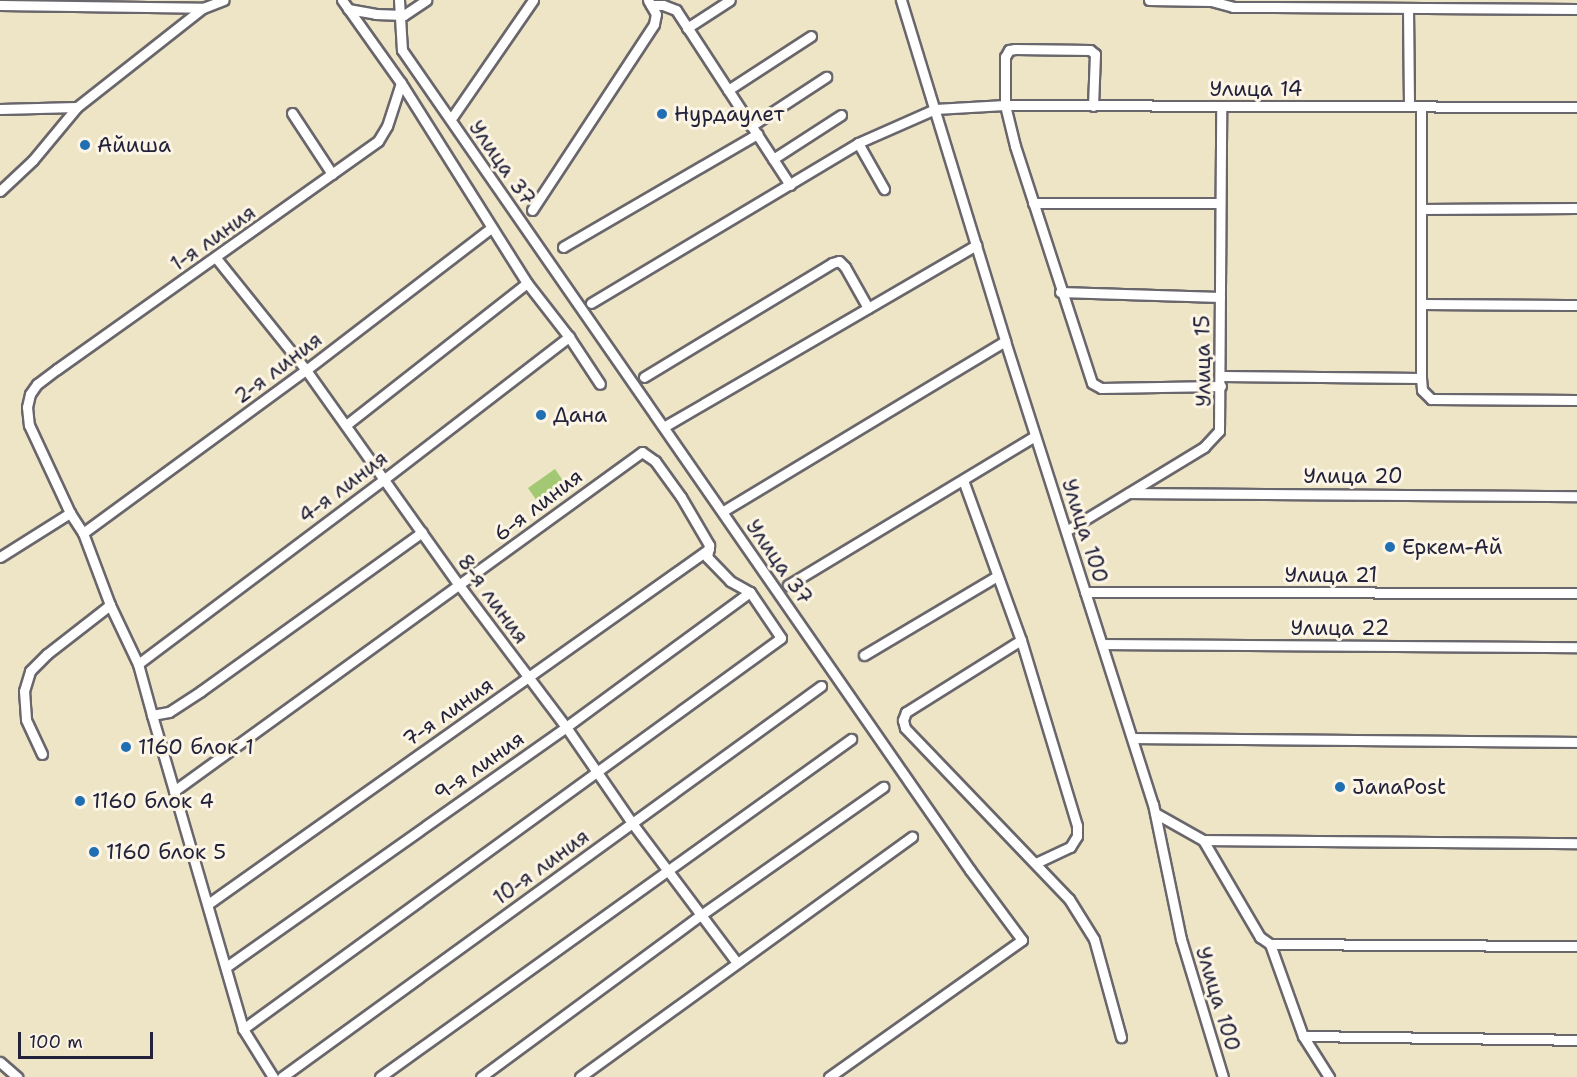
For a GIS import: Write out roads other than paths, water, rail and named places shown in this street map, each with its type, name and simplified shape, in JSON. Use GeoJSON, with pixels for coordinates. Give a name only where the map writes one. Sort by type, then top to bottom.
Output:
{"type":"FeatureCollection","features":[{"type":"Feature","properties":{"kind":"street"},"geometry":{"type":"LineString","coordinates":[[0,191],[33,160],[77,107],[203,8],[224,0]]}},
{"type":"Feature","properties":{"kind":"street"},"geometry":{"type":"LineString","coordinates":[[342,0],[401,83],[527,283],[569,337],[600,384]]}},
{"type":"Feature","properties":{"kind":"street","name":"Улица 37"},"geometry":{"type":"LineString","coordinates":[[399,0],[402,50],[970,870],[1022,940],[829,1077]]}},
{"type":"Feature","properties":{"kind":"street"},"geometry":{"type":"LineString","coordinates":[[348,9],[375,14],[404,15],[426,0]]}},
{"type":"Feature","properties":{"kind":"street"},"geometry":{"type":"LineString","coordinates":[[453,116],[533,0]]}},
{"type":"Feature","properties":{"kind":"street"},"geometry":{"type":"LineString","coordinates":[[687,28],[730,0]]}},
{"type":"Feature","properties":{"kind":"street","name":"Улица 100"},"geometry":{"type":"LineString","coordinates":[[901,0],[1005,341],[1133,738],[1155,813],[1181,939],[1223,1077]]}},
{"type":"Feature","properties":{"kind":"street"},"geometry":{"type":"LineString","coordinates":[[1149,0],[1211,1],[1233,7],[1407,9],[1476,4],[1577,9]]}},
{"type":"Feature","properties":{"kind":"street"},"geometry":{"type":"LineString","coordinates":[[650,3],[673,8],[790,185]]}},
{"type":"Feature","properties":{"kind":"street"},"geometry":{"type":"LineString","coordinates":[[532,210],[654,24],[656,14],[650,3]]}},
{"type":"Feature","properties":{"kind":"street"},"geometry":{"type":"LineString","coordinates":[[0,4],[203,8]]}},
{"type":"Feature","properties":{"kind":"street"},"geometry":{"type":"LineString","coordinates":[[1407,9],[1409,106]]}},
{"type":"Feature","properties":{"kind":"street"},"geometry":{"type":"LineString","coordinates":[[728,90],[811,36]]}},
{"type":"Feature","properties":{"kind":"street"},"geometry":{"type":"LineString","coordinates":[[1093,106],[1095,54],[1090,50],[1009,50],[1005,57],[1005,105],[1060,292],[1095,387],[1221,386]]}},
{"type":"Feature","properties":{"kind":"street"},"geometry":{"type":"LineString","coordinates":[[563,247],[754,130],[826,77]]}},
{"type":"Feature","properties":{"kind":"street","name":"1-я линия"},"geometry":{"type":"LineString","coordinates":[[70,513],[29,425],[27,407],[30,394],[37,384],[378,141],[387,126],[401,83]]}},
{"type":"Feature","properties":{"kind":"street","name":"Улица 14"},"geometry":{"type":"LineString","coordinates":[[935,109],[1005,105],[1577,107]]}},
{"type":"Feature","properties":{"kind":"street"},"geometry":{"type":"LineString","coordinates":[[0,109],[77,107]]}},
{"type":"Feature","properties":{"kind":"street","name":"Улица 15"},"geometry":{"type":"LineString","coordinates":[[1065,531],[1214,439],[1219,431],[1221,420],[1221,107]]}},
{"type":"Feature","properties":{"kind":"street"},"geometry":{"type":"LineString","coordinates":[[1422,107],[1422,390],[1431,399],[1577,400]]}},
{"type":"Feature","properties":{"kind":"street"},"geometry":{"type":"LineString","coordinates":[[591,303],[858,143],[935,109]]}},
{"type":"Feature","properties":{"kind":"street"},"geometry":{"type":"LineString","coordinates":[[292,113],[332,174]]}},
{"type":"Feature","properties":{"kind":"street"},"geometry":{"type":"LineString","coordinates":[[773,159],[842,115]]}},
{"type":"Feature","properties":{"kind":"street"},"geometry":{"type":"LineString","coordinates":[[858,143],[884,189]]}},
{"type":"Feature","properties":{"kind":"street"},"geometry":{"type":"LineString","coordinates":[[1033,203],[1220,203]]}},
{"type":"Feature","properties":{"kind":"street"},"geometry":{"type":"LineString","coordinates":[[1421,208],[1577,208]]}},
{"type":"Feature","properties":{"kind":"street","name":"2-я линия"},"geometry":{"type":"LineString","coordinates":[[83,533],[306,370],[491,228]]}},
{"type":"Feature","properties":{"kind":"street"},"geometry":{"type":"LineString","coordinates":[[667,425],[976,245]]}},
{"type":"Feature","properties":{"kind":"street","name":"8-я линия"},"geometry":{"type":"LineString","coordinates":[[216,258],[306,370],[459,585],[566,727],[666,870],[737,963]]}},
{"type":"Feature","properties":{"kind":"street"},"geometry":{"type":"LineString","coordinates":[[644,377],[832,263],[839,261],[868,308]]}},
{"type":"Feature","properties":{"kind":"street"},"geometry":{"type":"LineString","coordinates":[[345,425],[527,283]]}},
{"type":"Feature","properties":{"kind":"street"},"geometry":{"type":"LineString","coordinates":[[1060,292],[1220,297]]}},
{"type":"Feature","properties":{"kind":"street"},"geometry":{"type":"LineString","coordinates":[[1422,304],[1577,305]]}},
{"type":"Feature","properties":{"kind":"street","name":"4-я линия"},"geometry":{"type":"LineString","coordinates":[[138,664],[569,337]]}},
{"type":"Feature","properties":{"kind":"street"},"geometry":{"type":"LineString","coordinates":[[725,510],[1005,341]]}},
{"type":"Feature","properties":{"kind":"street"},"geometry":{"type":"LineString","coordinates":[[1221,375],[1421,378]]}},
{"type":"Feature","properties":{"kind":"street"},"geometry":{"type":"LineString","coordinates":[[788,585],[1035,436]]}},
{"type":"Feature","properties":{"kind":"street","name":"6-я линия"},"geometry":{"type":"LineString","coordinates":[[174,791],[642,452],[655,461],[681,496],[709,549],[707,557],[730,581],[750,592],[782,638],[596,771]]}},
{"type":"Feature","properties":{"kind":"street"},"geometry":{"type":"LineString","coordinates":[[963,480],[1021,640],[1077,836],[1070,847],[1036,863]]}},
{"type":"Feature","properties":{"kind":"street","name":"Улица 20"},"geometry":{"type":"LineString","coordinates":[[1128,493],[1577,496]]}},
{"type":"Feature","properties":{"kind":"street"},"geometry":{"type":"LineString","coordinates":[[0,557],[70,513],[83,533],[110,605],[138,664],[243,1029],[273,1077]]}},
{"type":"Feature","properties":{"kind":"street"},"geometry":{"type":"LineString","coordinates":[[152,715],[169,712],[201,691],[423,532]]}},
{"type":"Feature","properties":{"kind":"street","name":"7-я линия"},"geometry":{"type":"LineString","coordinates":[[208,904],[709,549]]}},
{"type":"Feature","properties":{"kind":"street"},"geometry":{"type":"LineString","coordinates":[[864,655],[997,576]]}},
{"type":"Feature","properties":{"kind":"street","name":"9-я линия"},"geometry":{"type":"LineString","coordinates":[[226,967],[566,727],[750,592]]}},
{"type":"Feature","properties":{"kind":"street","name":"Улица 21"},"geometry":{"type":"LineString","coordinates":[[1085,592],[1577,593]]}},
{"type":"Feature","properties":{"kind":"street"},"geometry":{"type":"LineString","coordinates":[[42,754],[26,719],[24,692],[30,671],[72,634],[110,605]]}},
{"type":"Feature","properties":{"kind":"street"},"geometry":{"type":"LineString","coordinates":[[1021,640],[906,712],[903,720],[905,728],[1069,899],[1094,939],[1121,1037]]}},
{"type":"Feature","properties":{"kind":"street","name":"Улица 22"},"geometry":{"type":"LineString","coordinates":[[1103,644],[1577,647]]}},
{"type":"Feature","properties":{"kind":"street","name":"10-я линия"},"geometry":{"type":"LineString","coordinates":[[282,1077],[821,686]]}},
{"type":"Feature","properties":{"kind":"street"},"geometry":{"type":"LineString","coordinates":[[1133,738],[1577,742]]}},
{"type":"Feature","properties":{"kind":"street"},"geometry":{"type":"LineString","coordinates":[[380,1077],[851,739]]}},
{"type":"Feature","properties":{"kind":"street"},"geometry":{"type":"LineString","coordinates":[[243,1029],[596,771]]}},
{"type":"Feature","properties":{"kind":"street"},"geometry":{"type":"LineString","coordinates":[[481,1077],[701,915],[883,787]]}},
{"type":"Feature","properties":{"kind":"street"},"geometry":{"type":"LineString","coordinates":[[1155,813],[1203,840],[1577,843]]}},
{"type":"Feature","properties":{"kind":"street"},"geometry":{"type":"LineString","coordinates":[[580,1077],[912,837]]}},
{"type":"Feature","properties":{"kind":"street"},"geometry":{"type":"LineString","coordinates":[[1203,840],[1260,937],[1270,944],[1577,946]]}},
{"type":"Feature","properties":{"kind":"street"},"geometry":{"type":"LineString","coordinates":[[1270,944],[1303,1036],[1329,1077]]}},
{"type":"Feature","properties":{"kind":"street"},"geometry":{"type":"LineString","coordinates":[[1303,1036],[1577,1040]]}},
{"type":"Feature","properties":{"kind":"street"},"geometry":{"type":"LineString","coordinates":[[0,1062],[17,1077]]}},
{"type":"Feature","properties":{"kind":"place","name":"Нурдаулет"},"geometry":{"type":"Point","coordinates":[662,114]}},
{"type":"Feature","properties":{"kind":"place","name":"Айиша"},"geometry":{"type":"Point","coordinates":[85,145]}},
{"type":"Feature","properties":{"kind":"place","name":"Дана"},"geometry":{"type":"Point","coordinates":[541,415]}},
{"type":"Feature","properties":{"kind":"place","name":"Еркем-Ай"},"geometry":{"type":"Point","coordinates":[1390,547]}},
{"type":"Feature","properties":{"kind":"place","name":"1160 блок 1"},"geometry":{"type":"Point","coordinates":[126,747]}},
{"type":"Feature","properties":{"kind":"place","name":"JanaPost"},"geometry":{"type":"Point","coordinates":[1340,787]}},
{"type":"Feature","properties":{"kind":"place","name":"1160 блок 4"},"geometry":{"type":"Point","coordinates":[80,801]}},
{"type":"Feature","properties":{"kind":"place","name":"1160 блок 5"},"geometry":{"type":"Point","coordinates":[94,852]}}]}
